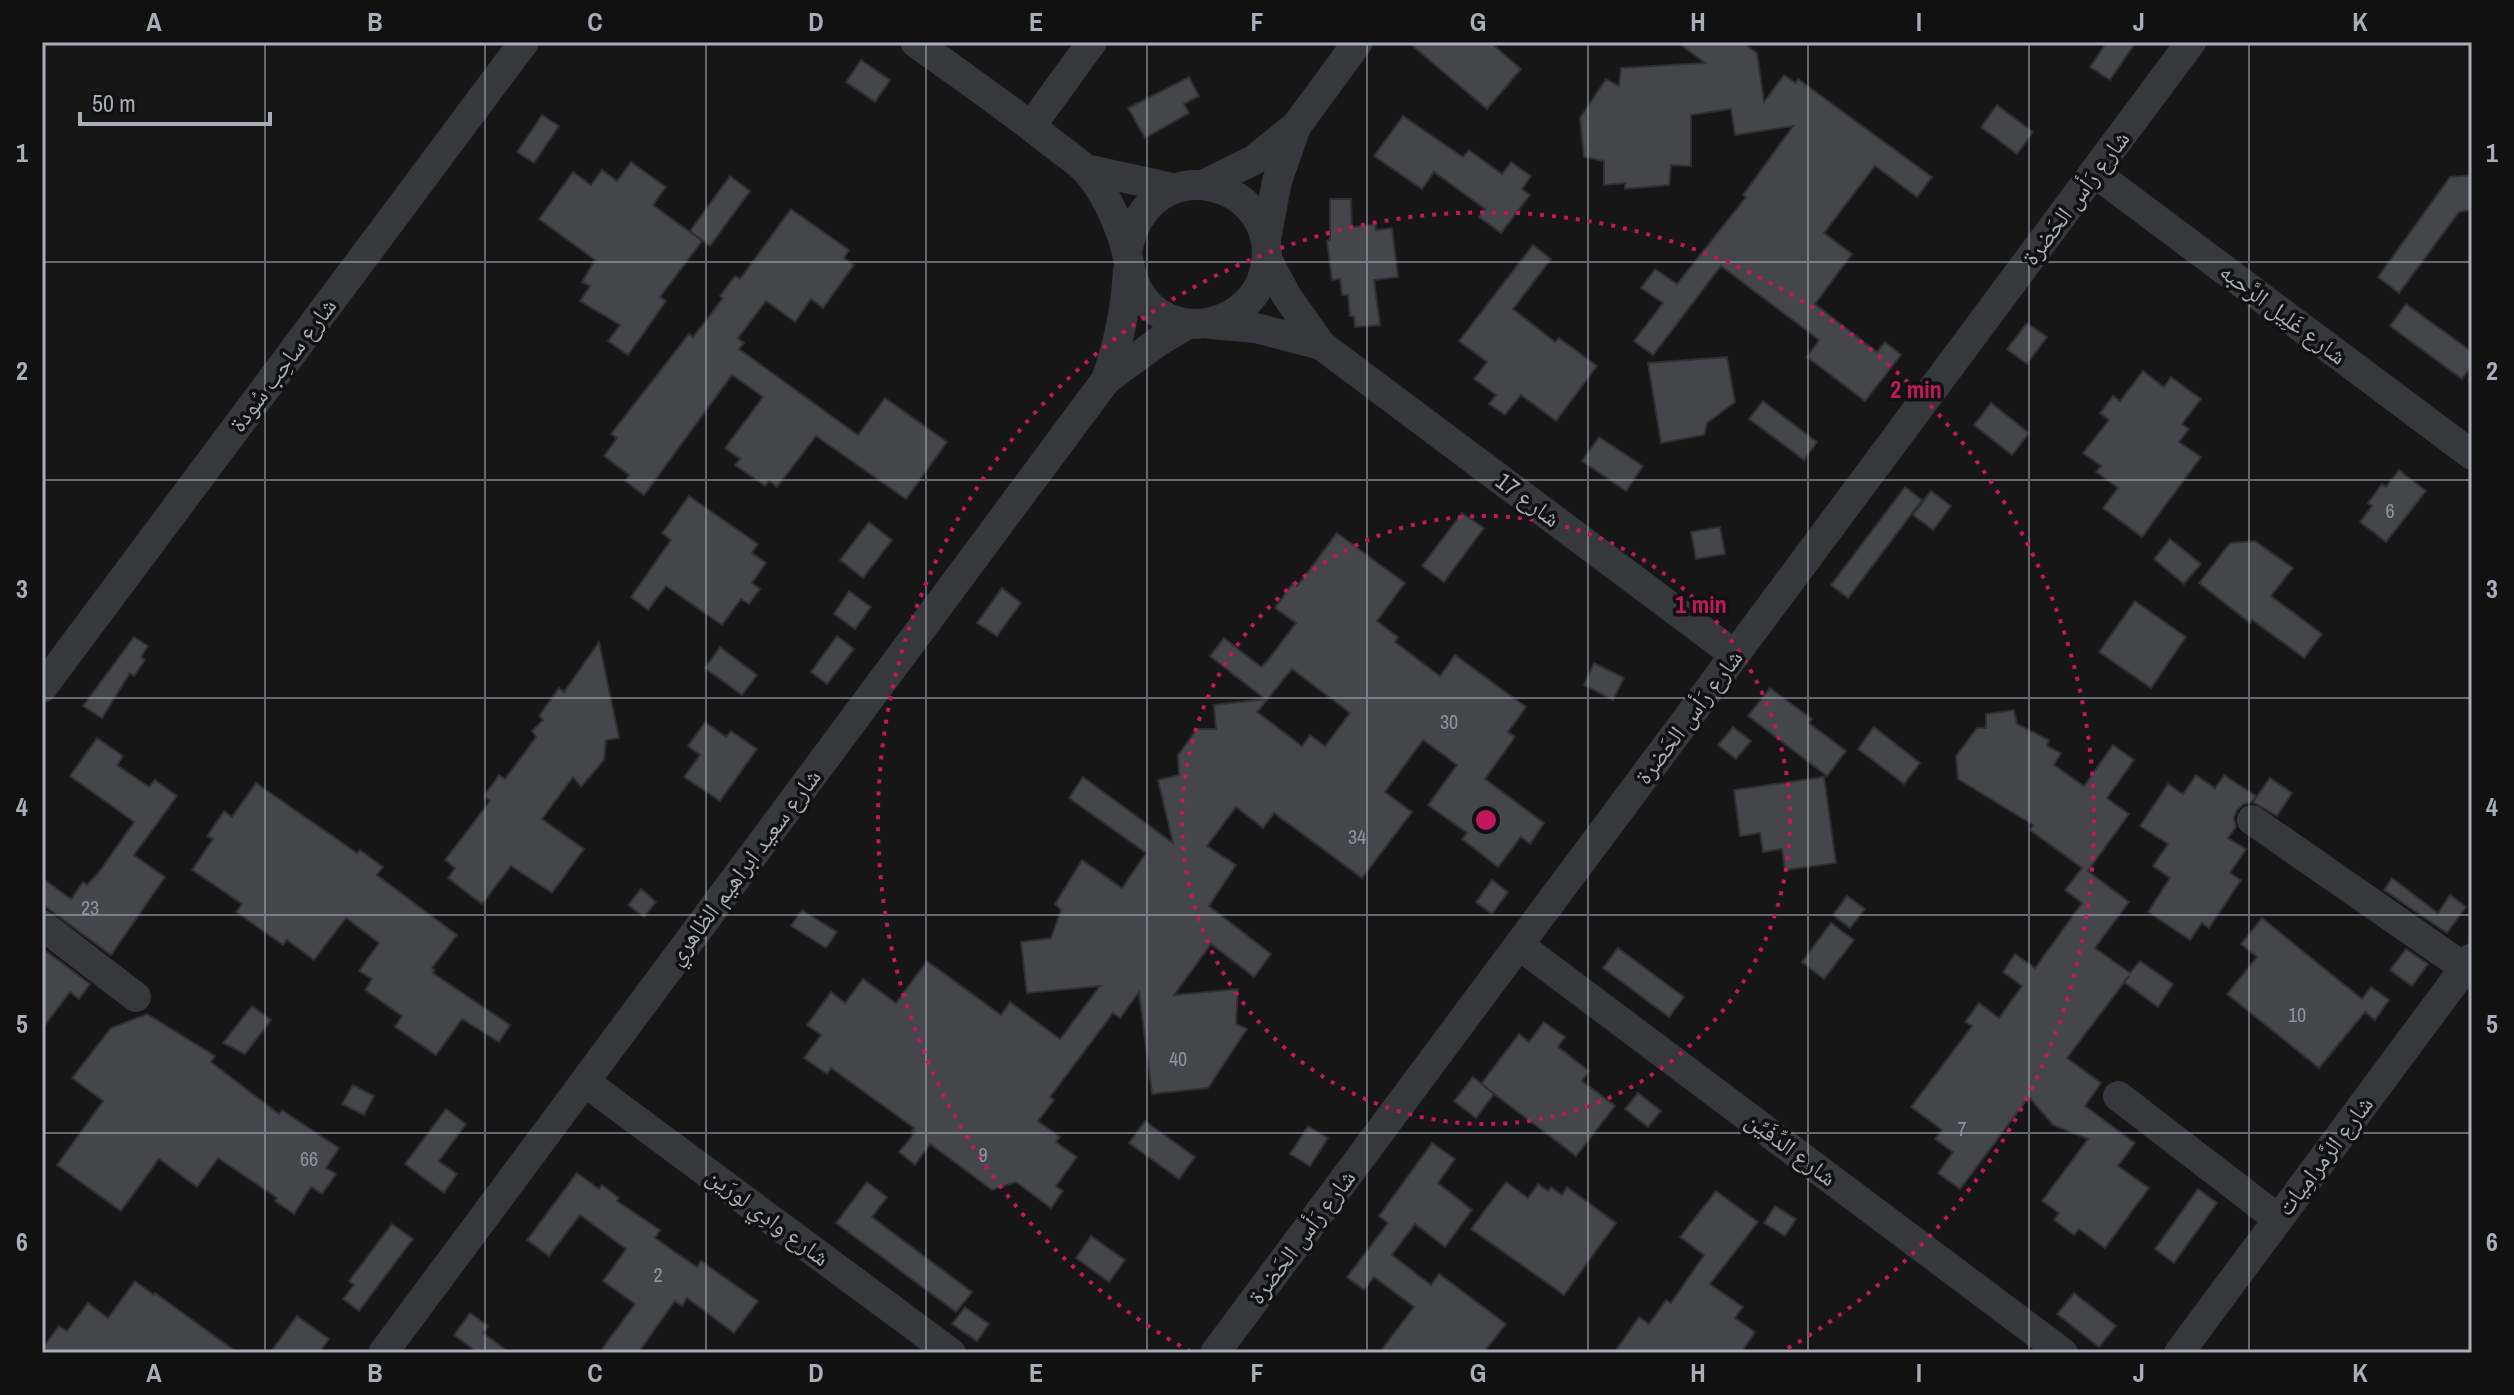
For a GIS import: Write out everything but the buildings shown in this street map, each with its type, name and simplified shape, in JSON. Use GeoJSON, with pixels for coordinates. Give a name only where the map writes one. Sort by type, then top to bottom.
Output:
{"type":"FeatureCollection","features":[{"type":"Feature","properties":{"kind":"street","name":"شارع ساحِب سُودة"},"geometry":{"type":"LineString","coordinates":[[42,688],[524,42]]}},
{"type":"Feature","properties":{"kind":"street"},"geometry":{"type":"LineString","coordinates":[[915,42],[1085,169],[1110,209],[1136,290],[1149,306],[1167,318],[1200,324],[1228,317],[1243,307],[1255,293],[1264,277],[1277,181],[1297,125]]}},
{"type":"Feature","properties":{"kind":"street"},"geometry":{"type":"LineString","coordinates":[[1031,126],[1092,42]]}},
{"type":"Feature","properties":{"kind":"street"},"geometry":{"type":"LineString","coordinates":[[1085,169],[1172,188],[1205,184],[1254,160],[1297,125],[1358,42]]}},
{"type":"Feature","properties":{"kind":"street","name":"شارع رَأس الحَضرة"},"geometry":{"type":"LineString","coordinates":[[1215,1353],[2191,42]]}},
{"type":"Feature","properties":{"kind":"street","name":"شارع غَلِيل الرَّحبه"},"geometry":{"type":"LineString","coordinates":[[2095,173],[2472,455]]}},
{"type":"Feature","properties":{"kind":"street"},"geometry":{"type":"LineString","coordinates":[[1205,184],[1226,191],[1244,202],[1258,219],[1267,249]]}},
{"type":"Feature","properties":{"kind":"street"},"geometry":{"type":"LineString","coordinates":[[1128,261],[1130,232],[1139,215],[1172,188]]}},
{"type":"Feature","properties":{"kind":"street","name":"شارع 17"},"geometry":{"type":"LineString","coordinates":[[1267,249],[1286,295],[1321,345],[1735,655]]}},
{"type":"Feature","properties":{"kind":"street","name":"شارع سعيد ابراهيم الظاهري"},"geometry":{"type":"LineString","coordinates":[[1106,380],[1126,307],[1128,261]]}},
{"type":"Feature","properties":{"kind":"street","name":"شارع 17"},"geometry":{"type":"LineString","coordinates":[[1200,324],[1256,328],[1321,345]]}},
{"type":"Feature","properties":{"kind":"street","name":"شارع سعيد ابراهيم الظاهري"},"geometry":{"type":"LineString","coordinates":[[383,1353],[1106,380],[1159,341],[1200,324]]}},
{"type":"Feature","properties":{"kind":"street"},"geometry":{"type":"LineString","coordinates":[[2252,820],[2468,963]]}},
{"type":"Feature","properties":{"kind":"street"},"geometry":{"type":"LineString","coordinates":[[42,925],[136,997]]}},
{"type":"Feature","properties":{"kind":"street","name":"شارع الدِّفَيِّن"},"geometry":{"type":"LineString","coordinates":[[1520,946],[2063,1353]]}},
{"type":"Feature","properties":{"kind":"street","name":"شارع الرَّمرامِيات"},"geometry":{"type":"LineString","coordinates":[[2179,1353],[2468,963]]}},
{"type":"Feature","properties":{"kind":"street","name":"شارع وادِي لورَين"},"geometry":{"type":"LineString","coordinates":[[585,1082],[951,1353]]}},
{"type":"Feature","properties":{"kind":"street"},"geometry":{"type":"LineString","coordinates":[[2118,1096],[2278,1219]]}}]}
